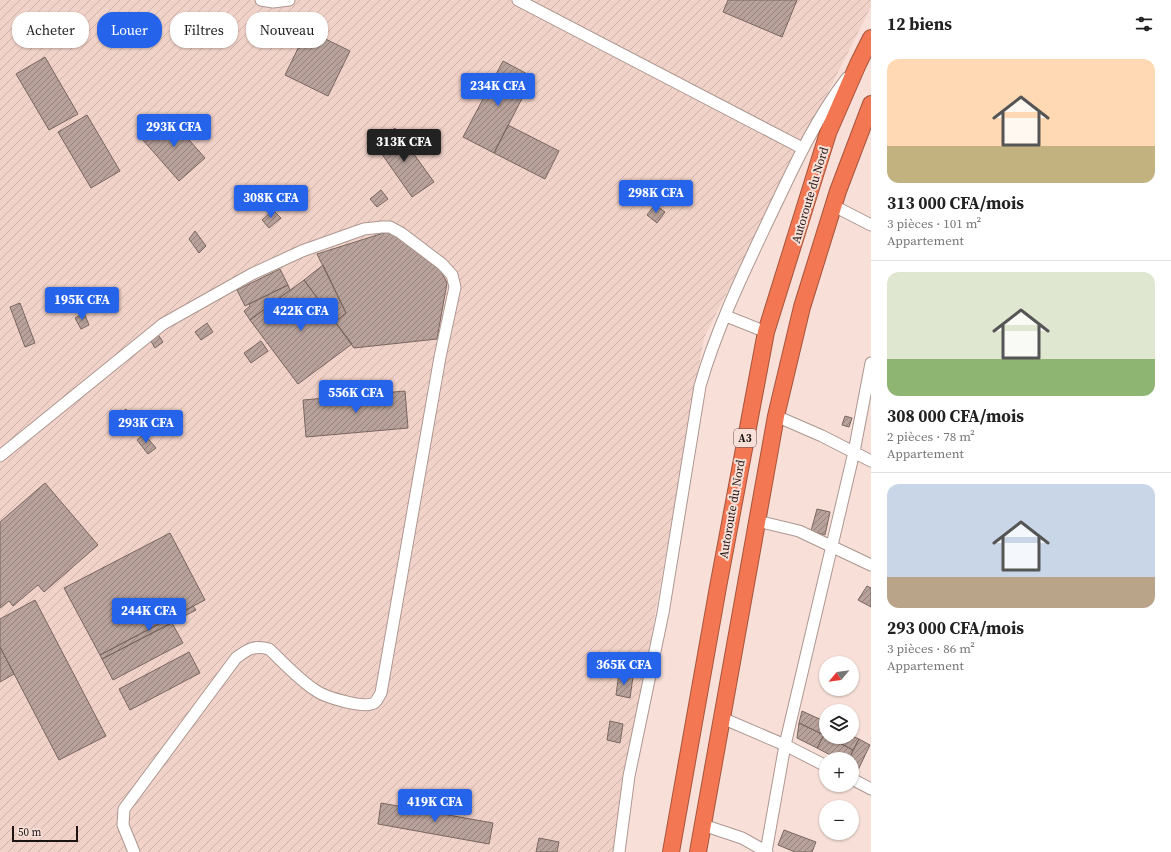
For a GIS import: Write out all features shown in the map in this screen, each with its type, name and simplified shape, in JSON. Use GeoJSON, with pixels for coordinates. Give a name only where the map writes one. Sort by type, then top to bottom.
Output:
{"type":"FeatureCollection","features":[{"type":"Feature","properties":{"kind":"highway","name":"Autoroute du Nord"},"geometry":{"type":"LineString","coordinates":[[672,852],[719,579],[766,332],[828,133],[871,38]]}},
{"type":"Feature","properties":{"kind":"highway","name":"A3"},"geometry":{"type":"LineString","coordinates":[[698,852],[776,416],[802,308],[834,206],[871,104]]}},
{"type":"Feature","properties":{"kind":"street"},"geometry":{"type":"LineString","coordinates":[[261,0],[273,2],[289,0]]}},
{"type":"Feature","properties":{"kind":"street"},"geometry":{"type":"LineString","coordinates":[[518,0],[802,148]]}},
{"type":"Feature","properties":{"kind":"street"},"geometry":{"type":"LineString","coordinates":[[619,852],[629,776],[663,613],[700,386],[707,362],[739,282],[802,148],[834,94],[858,64]]}},
{"type":"Feature","properties":{"kind":"street"},"geometry":{"type":"LineString","coordinates":[[834,206],[871,225]]}},
{"type":"Feature","properties":{"kind":"street"},"geometry":{"type":"LineString","coordinates":[[0,456],[162,324],[252,274],[302,251],[364,229],[390,227],[401,232],[442,264],[453,279],[454,287],[448,325],[440,357],[381,693],[373,704],[365,706],[325,695],[315,691],[269,649],[259,646],[247,650],[236,658],[124,809],[123,825],[134,852]]}},
{"type":"Feature","properties":{"kind":"street"},"geometry":{"type":"LineString","coordinates":[[726,316],[766,332]]}},
{"type":"Feature","properties":{"kind":"street"},"geometry":{"type":"LineString","coordinates":[[703,825],[742,838],[766,852],[785,745],[833,546],[854,452],[871,363]]}},
{"type":"Feature","properties":{"kind":"street"},"geometry":{"type":"LineString","coordinates":[[776,416],[854,452],[871,462]]}},
{"type":"Feature","properties":{"kind":"street"},"geometry":{"type":"LineString","coordinates":[[757,521],[799,531],[871,564]]}},
{"type":"Feature","properties":{"kind":"street"},"geometry":{"type":"LineString","coordinates":[[722,718],[785,745],[819,762]]}},
{"type":"Feature","properties":{"kind":"street"},"geometry":{"type":"LineString","coordinates":[[859,783],[871,789]]}},
{"type":"Feature","properties":{"kind":"shaded area"},"geometry":{"type":"Polygon","coordinates":[[[0,0],[871,0],[871,7],[704,338],[613,852],[0,852],[0,0]]]}},
{"type":"Feature","properties":{"kind":"building"},"geometry":{"type":"Polygon","coordinates":[[[728,0],[797,0],[782,37],[723,12],[728,0]]]}},
{"type":"Feature","properties":{"kind":"building"},"geometry":{"type":"Polygon","coordinates":[[[328,40],[350,51],[328,96],[285,75],[298,48],[328,48],[328,40]]]}},
{"type":"Feature","properties":{"kind":"building"},"geometry":{"type":"Polygon","coordinates":[[[45,57],[78,114],[49,130],[16,74],[45,57]]]}},
{"type":"Feature","properties":{"kind":"building"},"geometry":{"type":"Polygon","coordinates":[[[503,61],[533,77],[494,153],[463,137],[503,61]]]}},
{"type":"Feature","properties":{"kind":"building"},"geometry":{"type":"Polygon","coordinates":[[[87,115],[120,171],[91,188],[58,132],[87,115]]]}},
{"type":"Feature","properties":{"kind":"building"},"geometry":{"type":"Polygon","coordinates":[[[168,116],[205,158],[179,181],[142,139],[168,116]]]}},
{"type":"Feature","properties":{"kind":"building"},"geometry":{"type":"Polygon","coordinates":[[[508,125],[559,151],[545,179],[494,153],[508,125]]]}},
{"type":"Feature","properties":{"kind":"building"},"geometry":{"type":"Polygon","coordinates":[[[395,128],[434,182],[412,197],[374,143],[395,128]]]}},
{"type":"Feature","properties":{"kind":"building"},"geometry":{"type":"Polygon","coordinates":[[[381,190],[388,199],[377,207],[370,199],[381,190]]]}},
{"type":"Feature","properties":{"kind":"building"},"geometry":{"type":"Polygon","coordinates":[[[655,205],[665,212],[657,223],[647,215],[655,205]]]}},
{"type":"Feature","properties":{"kind":"building"},"geometry":{"type":"Polygon","coordinates":[[[273,210],[281,218],[269,228],[262,220],[273,210]]]}},
{"type":"Feature","properties":{"kind":"building"},"geometry":{"type":"Polygon","coordinates":[[[195,231],[206,246],[199,253],[189,239],[195,231]]]}},
{"type":"Feature","properties":{"kind":"building"},"geometry":{"type":"Polygon","coordinates":[[[390,231],[437,263],[447,283],[437,339],[354,348],[335,322],[346,313],[317,254],[390,231]]]}},
{"type":"Feature","properties":{"kind":"building"},"geometry":{"type":"Polygon","coordinates":[[[323,265],[346,313],[335,322],[304,280],[323,265]]]}},
{"type":"Feature","properties":{"kind":"building"},"geometry":{"type":"Polygon","coordinates":[[[280,269],[288,285],[245,306],[237,290],[280,269]]]}},
{"type":"Feature","properties":{"kind":"building"},"geometry":{"type":"Polygon","coordinates":[[[304,280],[352,344],[298,384],[250,320],[304,280]]]}},
{"type":"Feature","properties":{"kind":"building"},"geometry":{"type":"Polygon","coordinates":[[[288,285],[290,290],[250,320],[244,311],[250,306],[249,304],[288,285]]]}},
{"type":"Feature","properties":{"kind":"building"},"geometry":{"type":"Polygon","coordinates":[[[20,303],[35,343],[25,347],[10,307],[20,303]]]}},
{"type":"Feature","properties":{"kind":"building"},"geometry":{"type":"Polygon","coordinates":[[[84,313],[89,325],[81,329],[75,318],[84,313]]]}},
{"type":"Feature","properties":{"kind":"building"},"geometry":{"type":"Polygon","coordinates":[[[207,323],[213,332],[201,340],[195,332],[207,323]]]}},
{"type":"Feature","properties":{"kind":"building"},"geometry":{"type":"Polygon","coordinates":[[[157,333],[163,342],[155,348],[149,338],[157,333]]]}},
{"type":"Feature","properties":{"kind":"building"},"geometry":{"type":"Polygon","coordinates":[[[261,341],[268,351],[251,363],[244,353],[261,341]]]}},
{"type":"Feature","properties":{"kind":"building"},"geometry":{"type":"Polygon","coordinates":[[[405,391],[408,428],[306,437],[303,400],[405,391]]]}},
{"type":"Feature","properties":{"kind":"building"},"geometry":{"type":"Polygon","coordinates":[[[126,409],[138,423],[130,430],[118,415],[126,409]]]}},
{"type":"Feature","properties":{"kind":"building"},"geometry":{"type":"Polygon","coordinates":[[[154,416],[159,422],[147,431],[142,425],[154,416]]]}},
{"type":"Feature","properties":{"kind":"building"},"geometry":{"type":"Polygon","coordinates":[[[845,416],[852,418],[849,427],[842,425],[845,416]]]}},
{"type":"Feature","properties":{"kind":"building"},"geometry":{"type":"Polygon","coordinates":[[[144,434],[156,448],[148,454],[137,440],[144,434]]]}},
{"type":"Feature","properties":{"kind":"building"},"geometry":{"type":"Polygon","coordinates":[[[45,483],[98,545],[44,592],[38,585],[13,606],[9,601],[0,608],[0,522],[45,483]]]}},
{"type":"Feature","properties":{"kind":"building"},"geometry":{"type":"Polygon","coordinates":[[[817,509],[830,512],[825,535],[811,531],[817,509]]]}},
{"type":"Feature","properties":{"kind":"building"},"geometry":{"type":"Polygon","coordinates":[[[170,533],[205,600],[100,655],[64,588],[170,533]]]}},
{"type":"Feature","properties":{"kind":"building"},"geometry":{"type":"Polygon","coordinates":[[[867,586],[871,588],[871,607],[858,600],[867,586]]]}},
{"type":"Feature","properties":{"kind":"building"},"geometry":{"type":"Polygon","coordinates":[[[35,600],[106,736],[59,760],[0,647],[0,619],[35,600]]]}},
{"type":"Feature","properties":{"kind":"building"},"geometry":{"type":"Polygon","coordinates":[[[193,606],[196,610],[102,659],[100,655],[193,606]]]}},
{"type":"Feature","properties":{"kind":"building"},"geometry":{"type":"Polygon","coordinates":[[[172,623],[183,643],[113,680],[102,659],[172,623]]]}},
{"type":"Feature","properties":{"kind":"building"},"geometry":{"type":"Polygon","coordinates":[[[0,647],[14,674],[0,682],[0,647]]]}},
{"type":"Feature","properties":{"kind":"building"},"geometry":{"type":"Polygon","coordinates":[[[189,652],[200,673],[130,710],[119,689],[189,652]]]}},
{"type":"Feature","properties":{"kind":"building"},"geometry":{"type":"Polygon","coordinates":[[[619,673],[633,677],[630,698],[616,695],[619,673]]]}},
{"type":"Feature","properties":{"kind":"building"},"geometry":{"type":"Polygon","coordinates":[[[802,711],[819,719],[819,733],[799,723],[802,711]]]}},
{"type":"Feature","properties":{"kind":"building"},"geometry":{"type":"Polygon","coordinates":[[[610,721],[623,724],[620,743],[607,740],[610,721]]]}},
{"type":"Feature","properties":{"kind":"building"},"geometry":{"type":"Polygon","coordinates":[[[799,723],[819,733],[819,744],[817,748],[797,738],[799,723]]]}},
{"type":"Feature","properties":{"kind":"building"},"geometry":{"type":"Polygon","coordinates":[[[859,739],[870,745],[859,768],[859,752],[852,752],[856,744],[859,744],[859,739]]]}},
{"type":"Feature","properties":{"kind":"building"},"geometry":{"type":"Polygon","coordinates":[[[819,744],[841,744],[853,750],[852,752],[825,752],[817,748],[819,744]]]}},
{"type":"Feature","properties":{"kind":"building"},"geometry":{"type":"Polygon","coordinates":[[[841,744],[856,744],[853,750],[841,744]]]}},
{"type":"Feature","properties":{"kind":"building"},"geometry":{"type":"Polygon","coordinates":[[[381,803],[493,823],[489,844],[378,824],[381,803]]]}},
{"type":"Feature","properties":{"kind":"building"},"geometry":{"type":"Polygon","coordinates":[[[784,830],[816,842],[812,852],[795,852],[778,845],[784,830]]]}},
{"type":"Feature","properties":{"kind":"building"},"geometry":{"type":"Polygon","coordinates":[[[539,838],[559,842],[557,852],[536,852],[539,838]]]}}]}
